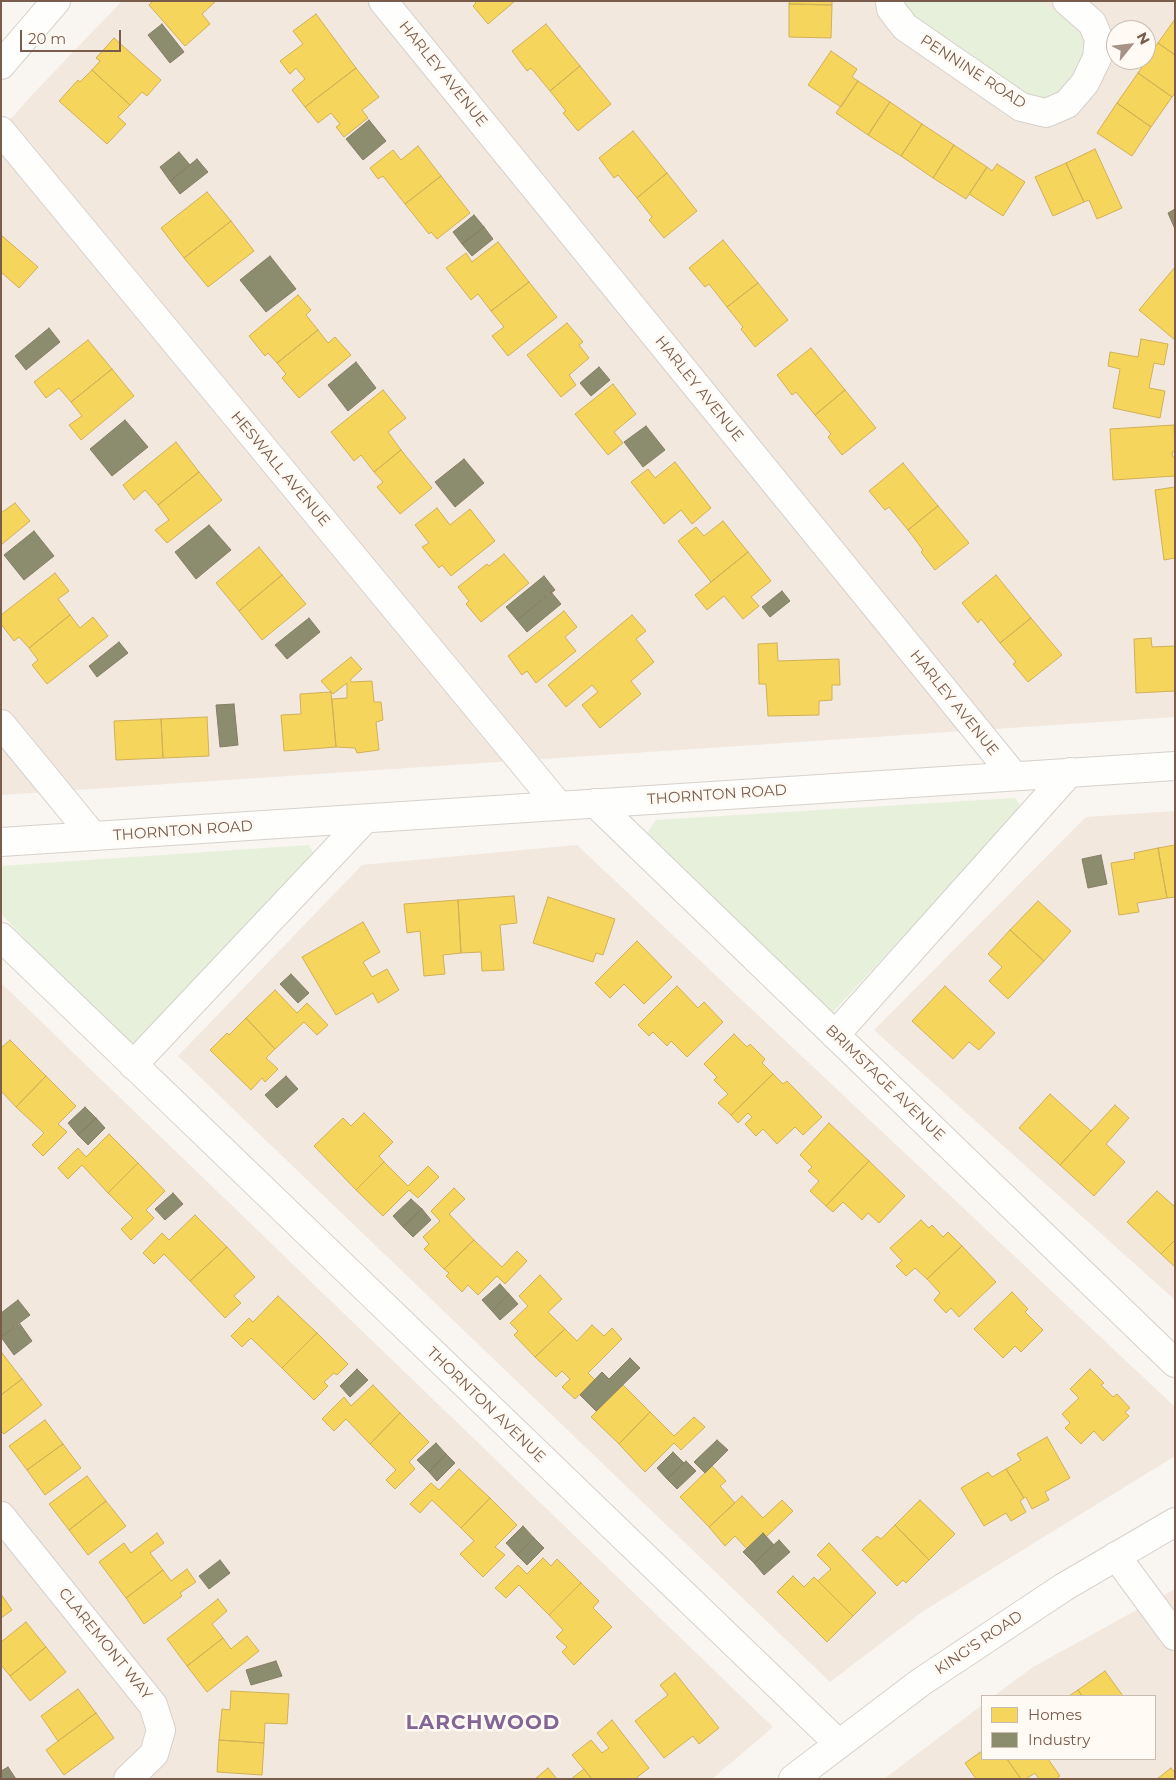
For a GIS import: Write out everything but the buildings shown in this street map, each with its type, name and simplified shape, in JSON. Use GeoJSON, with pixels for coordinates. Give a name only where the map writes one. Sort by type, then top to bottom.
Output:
{"type":"FeatureCollection","features":[{"type":"Feature","properties":{"kind":"street"},"geometry":{"type":"LineString","coordinates":[[1,65],[56,1]]}},
{"type":"Feature","properties":{"kind":"street","name":"HARLEY AVENUE"},"geometry":{"type":"LineString","coordinates":[[383,1],[1014,776]]}},
{"type":"Feature","properties":{"kind":"street","name":"PENNINE ROAD"},"geometry":{"type":"LineString","coordinates":[[890,1],[891,9],[905,27],[1021,107],[1046,113],[1067,104],[1084,83],[1097,58],[1100,39],[1092,22],[1067,1]]}},
{"type":"Feature","properties":{"kind":"street","name":"HESWALL AVENUE"},"geometry":{"type":"LineString","coordinates":[[1,131],[559,806]]}},
{"type":"Feature","properties":{"kind":"street"},"geometry":{"type":"LineString","coordinates":[[1,724],[93,836]]}},
{"type":"Feature","properties":{"kind":"street","name":"THORNTON ROAD"},"geometry":{"type":"LineString","coordinates":[[1,842],[1175,766]]}},
{"type":"Feature","properties":{"kind":"street"},"geometry":{"type":"LineString","coordinates":[[834,1034],[1070,772]]}},
{"type":"Feature","properties":{"kind":"street","name":"BRIMSTAGE AVENUE"},"geometry":{"type":"LineString","coordinates":[[595,804],[1175,1363]]}},
{"type":"Feature","properties":{"kind":"street"},"geometry":{"type":"LineString","coordinates":[[133,1065],[365,819]]}},
{"type":"Feature","properties":{"kind":"street","name":"THORNTON AVENUE"},"geometry":{"type":"LineString","coordinates":[[1,937],[839,1744]]}},
{"type":"Feature","properties":{"kind":"street","name":"CLAREMONT WAY"},"geometry":{"type":"LineString","coordinates":[[1,1516],[153,1705],[160,1730],[154,1754],[128,1779]]}},
{"type":"Feature","properties":{"kind":"street","name":"KING'S ROAD"},"geometry":{"type":"LineString","coordinates":[[793,1779],[921,1682],[1064,1587],[1175,1522]]}},
{"type":"Feature","properties":{"kind":"street"},"geometry":{"type":"LineString","coordinates":[[1116,1556],[1175,1636]]}},
{"type":"Feature","properties":{"kind":"shaded area"},"geometry":{"type":"Polygon","coordinates":[[[122,1],[899,1],[1060,14],[1040,1],[1175,1],[1175,717],[1,795],[1,130],[122,1]]]}},
{"type":"Feature","properties":{"kind":"shaded area"},"geometry":{"type":"Polygon","coordinates":[[[1175,811],[1175,1300],[874,1030],[1086,817],[1175,811]]]}},
{"type":"Feature","properties":{"kind":"shaded area"},"geometry":{"type":"Polygon","coordinates":[[[577,845],[1175,1407],[1175,1456],[922,1612],[830,1682],[178,1056],[362,865],[577,845]]]}},
{"type":"Feature","properties":{"kind":"shaded area"},"geometry":{"type":"Polygon","coordinates":[[[1,983],[773,1727],[712,1779],[1,1779],[1,983]]]}},
{"type":"Feature","properties":{"kind":"shaded area"},"geometry":{"type":"Polygon","coordinates":[[[1175,1589],[1175,1779],[884,1779],[981,1706],[981,1760],[1156,1760],[1156,1695],[995,1695],[1033,1667],[1175,1589]]]}},
{"type":"Feature","properties":{"kind":"green space"},"geometry":{"type":"Polygon","coordinates":[[[899,1],[1040,1],[1060,14],[1081,35],[1084,53],[1065,90],[1048,101],[1035,101],[911,21],[899,1]]]}},
{"type":"Feature","properties":{"kind":"green space"},"geometry":{"type":"Polygon","coordinates":[[[1015,798],[1023,808],[830,1015],[655,847],[647,833],[656,820],[1015,798]]]}},
{"type":"Feature","properties":{"kind":"green space"},"geometry":{"type":"Polygon","coordinates":[[[309,845],[313,853],[130,1048],[1,914],[1,866],[309,845]]]}},
{"type":"Feature","properties":{"kind":"district","name":"LARCHWOOD"},"geometry":{"type":"Point","coordinates":[483,1723]}}]}
